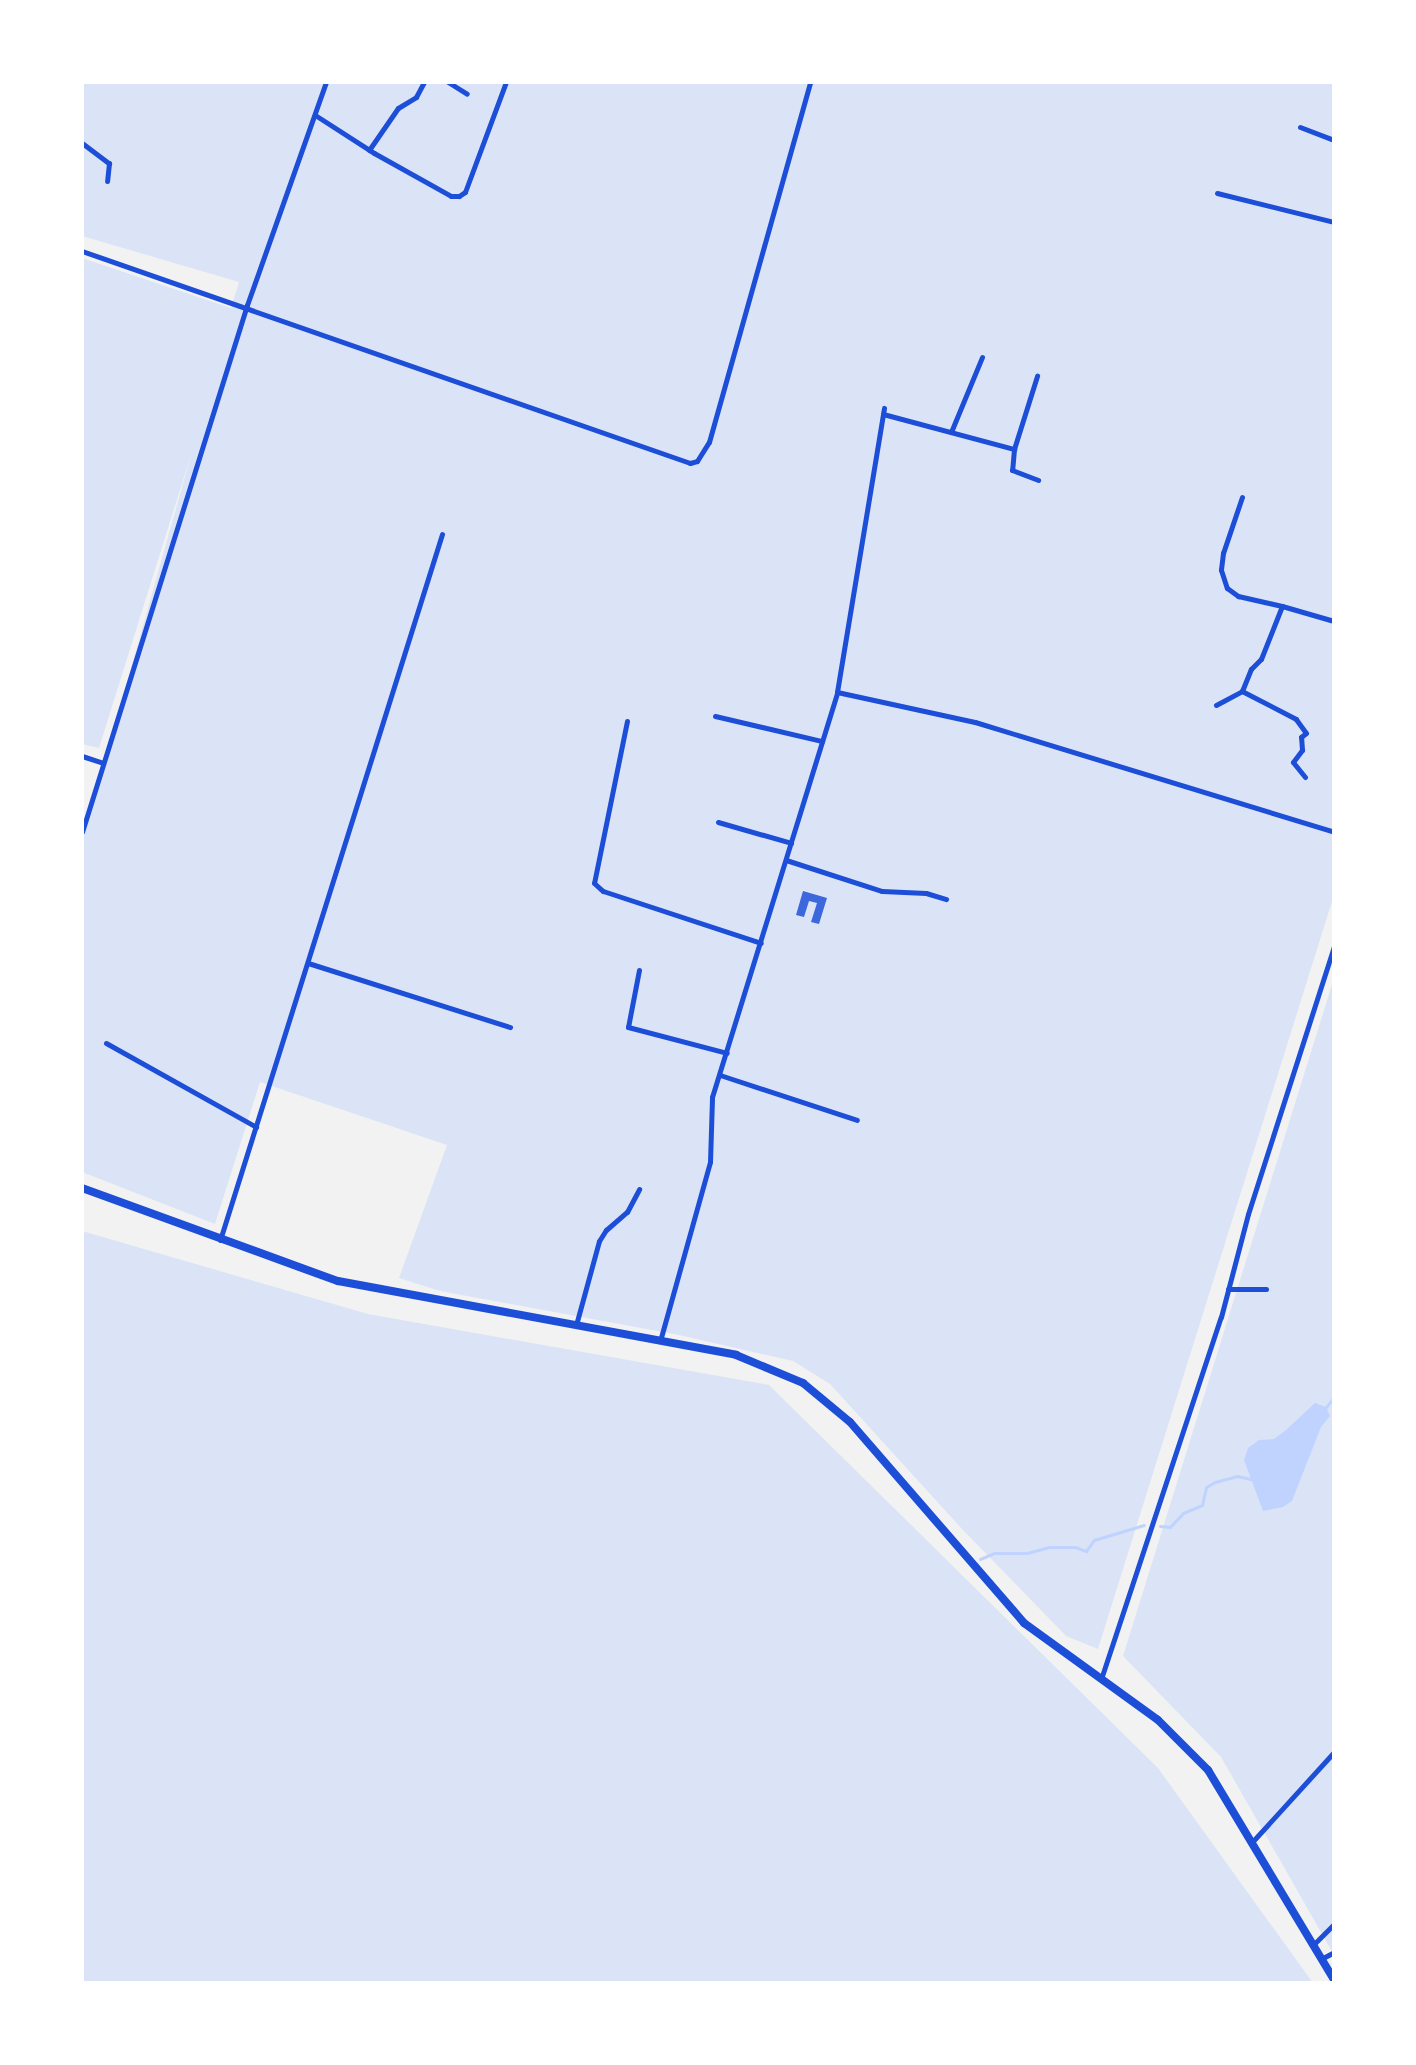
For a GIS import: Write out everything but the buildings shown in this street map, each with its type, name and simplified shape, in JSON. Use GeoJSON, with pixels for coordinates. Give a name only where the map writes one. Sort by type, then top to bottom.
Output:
{"type":"FeatureCollection","features":[{"type":"Feature","properties":{"kind":"highway"},"geometry":{"type":"LineString","coordinates":[[82,1188],[220,1241],[362,1287],[736,1355],[768,1365],[819,1393],[850,1422],[1024,1623],[1147,1711],[1208,1770],[1334,1980]]}},
{"type":"Feature","properties":{"kind":"street"},"geometry":{"type":"LineString","coordinates":[[82,832],[247,305],[326,82]]}},
{"type":"Feature","properties":{"kind":"street"},"geometry":{"type":"LineString","coordinates":[[369,150],[398,108],[416,97],[424,82]]}},
{"type":"Feature","properties":{"kind":"street"},"geometry":{"type":"LineString","coordinates":[[448,82],[467,94]]}},
{"type":"Feature","properties":{"kind":"street"},"geometry":{"type":"LineString","coordinates":[[315,115],[369,150],[451,196],[459,196],[465,192],[506,82]]}},
{"type":"Feature","properties":{"kind":"street"},"geometry":{"type":"LineString","coordinates":[[82,251],[247,305],[690,463],[697,461],[709,442],[810,82]]}},
{"type":"Feature","properties":{"kind":"street"},"geometry":{"type":"LineString","coordinates":[[1300,127],[1334,140]]}},
{"type":"Feature","properties":{"kind":"street"},"geometry":{"type":"LineString","coordinates":[[82,143],[109,163],[107,181]]}},
{"type":"Feature","properties":{"kind":"street"},"geometry":{"type":"LineString","coordinates":[[1217,193],[1334,222]]}},
{"type":"Feature","properties":{"kind":"street"},"geometry":{"type":"LineString","coordinates":[[951,432],[982,357]]}},
{"type":"Feature","properties":{"kind":"street"},"geometry":{"type":"LineString","coordinates":[[1037,376],[1014,449],[1013,471],[1038,480]]}},
{"type":"Feature","properties":{"kind":"street"},"geometry":{"type":"LineString","coordinates":[[1334,405],[1334,413]]}},
{"type":"Feature","properties":{"kind":"street"},"geometry":{"type":"LineString","coordinates":[[660,1342],[710,1162],[710,1107],[837,692],[884,411],[1014,449]]}},
{"type":"Feature","properties":{"kind":"street"},"geometry":{"type":"LineString","coordinates":[[1242,497],[1223,553],[1221,570],[1227,588],[1238,596],[1334,621]]}},
{"type":"Feature","properties":{"kind":"street"},"geometry":{"type":"LineString","coordinates":[[220,1241],[442,534]]}},
{"type":"Feature","properties":{"kind":"street"},"geometry":{"type":"LineString","coordinates":[[1216,705],[1242,691],[1251,669],[1261,659],[1282,606]]}},
{"type":"Feature","properties":{"kind":"street"},"geometry":{"type":"LineString","coordinates":[[1242,691],[1296,719],[1306,733],[1301,737],[1302,750],[1293,762],[1305,777]]}},
{"type":"Feature","properties":{"kind":"street"},"geometry":{"type":"LineString","coordinates":[[837,692],[975,722],[1334,832]]}},
{"type":"Feature","properties":{"kind":"street"},"geometry":{"type":"LineString","coordinates":[[715,716],[822,741]]}},
{"type":"Feature","properties":{"kind":"street"},"geometry":{"type":"LineString","coordinates":[[627,721],[594,883],[603,891],[761,943]]}},
{"type":"Feature","properties":{"kind":"street"},"geometry":{"type":"LineString","coordinates":[[82,756],[103,763]]}},
{"type":"Feature","properties":{"kind":"street"},"geometry":{"type":"LineString","coordinates":[[718,822],[791,843]]}},
{"type":"Feature","properties":{"kind":"street"},"geometry":{"type":"LineString","coordinates":[[786,860],[882,891],[926,893],[946,899]]}},
{"type":"Feature","properties":{"kind":"street"},"geometry":{"type":"LineString","coordinates":[[1100,1680],[1228,1289],[1248,1214],[1334,946]]}},
{"type":"Feature","properties":{"kind":"street"},"geometry":{"type":"LineString","coordinates":[[308,963],[510,1027]]}},
{"type":"Feature","properties":{"kind":"street"},"geometry":{"type":"LineString","coordinates":[[639,970],[628,1027],[727,1053]]}},
{"type":"Feature","properties":{"kind":"street"},"geometry":{"type":"LineString","coordinates":[[106,1043],[256,1127]]}},
{"type":"Feature","properties":{"kind":"street"},"geometry":{"type":"LineString","coordinates":[[720,1075],[857,1120]]}},
{"type":"Feature","properties":{"kind":"street"},"geometry":{"type":"LineString","coordinates":[[576,1325],[599,1241],[606,1230],[627,1212],[639,1189]]}},
{"type":"Feature","properties":{"kind":"street"},"geometry":{"type":"LineString","coordinates":[[1228,1289],[1266,1289]]}},
{"type":"Feature","properties":{"kind":"street"},"geometry":{"type":"LineString","coordinates":[[1253,1841],[1334,1752]]}},
{"type":"Feature","properties":{"kind":"street"},"geometry":{"type":"LineString","coordinates":[[1313,1945],[1334,1924]]}},
{"type":"Feature","properties":{"kind":"street"},"geometry":{"type":"LineString","coordinates":[[1321,1959],[1334,1952]]}},
{"type":"Feature","properties":{"kind":"shaded area"},"geometry":{"type":"Polygon","coordinates":[[[82,82],[1334,82],[1334,895],[1098,1649],[1066,1636],[962,1529],[830,1384],[793,1361],[679,1335],[440,1291],[399,1278],[447,1145],[260,1082],[215,1224],[82,1172],[82,843],[191,455],[99,748],[82,744],[82,258],[231,308],[239,282],[82,236],[82,82]]]}},
{"type":"Feature","properties":{"kind":"shaded area"},"geometry":{"type":"Polygon","coordinates":[[[1334,978],[1334,1955],[1221,1757],[1123,1656],[1334,978]]]}},
{"type":"Feature","properties":{"kind":"shaded area"},"geometry":{"type":"Polygon","coordinates":[[[82,1231],[368,1314],[769,1385],[1158,1768],[1313,1983],[82,1983],[82,1231]]]}},
{"type":"Feature","properties":{"kind":"water"},"geometry":{"type":"Polygon","coordinates":[[[1315,1403],[1326,1407],[1330,1416],[1321,1427],[1292,1501],[1283,1507],[1263,1511],[1244,1460],[1248,1448],[1259,1440],[1274,1439],[1315,1403]]]}},
{"type":"Feature","properties":{"kind":"waterway"},"geometry":{"type":"LineString","coordinates":[[1326,1407],[1334,1397]]}},
{"type":"Feature","properties":{"kind":"waterway"},"geometry":{"type":"LineString","coordinates":[[1160,1526],[1170,1527],[1183,1513],[1202,1505],[1206,1487],[1215,1482],[1237,1476],[1251,1479]]}},
{"type":"Feature","properties":{"kind":"waterway"},"geometry":{"type":"LineString","coordinates":[[980,1559],[994,1553],[1027,1553],[1049,1547],[1075,1547],[1086,1551],[1094,1540],[1144,1525]]}}]}
